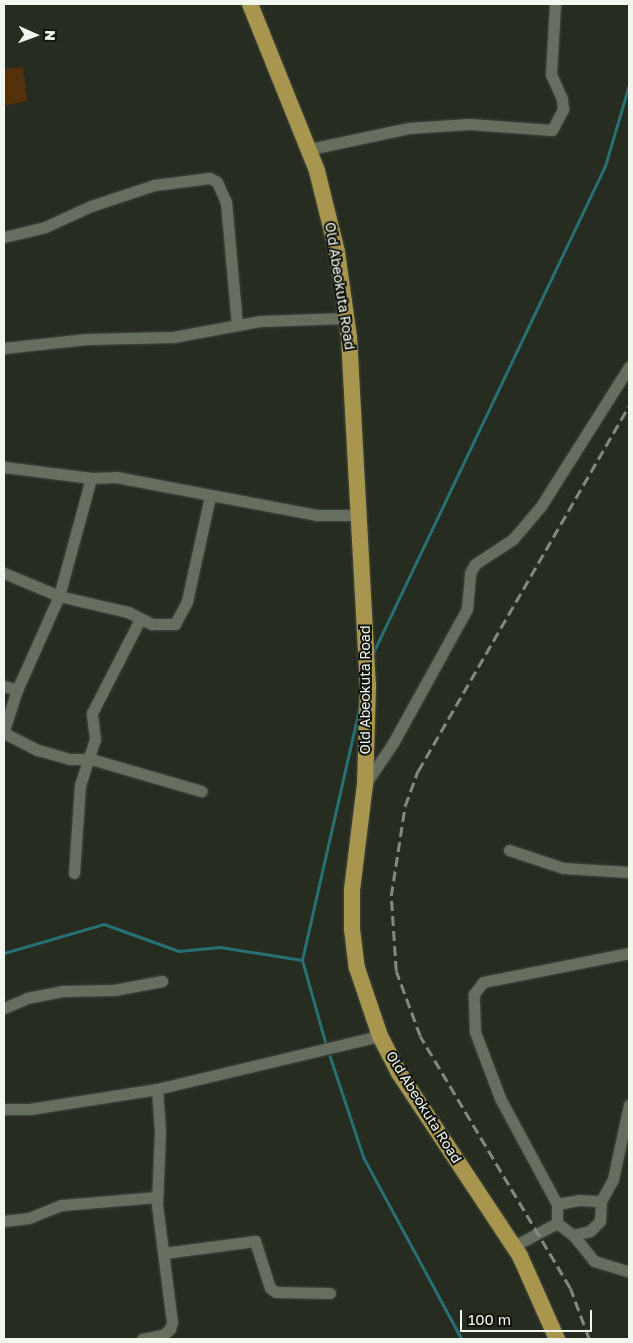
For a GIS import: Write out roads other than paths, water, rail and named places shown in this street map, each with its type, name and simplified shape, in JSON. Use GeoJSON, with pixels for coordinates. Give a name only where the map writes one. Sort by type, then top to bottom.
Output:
{"type":"FeatureCollection","features":[{"type":"Feature","properties":{"kind":"highway","name":"Old Abeokuta Road"},"geometry":{"type":"LineString","coordinates":[[250,4],[310,149],[335,243],[347,318],[368,685],[365,784],[352,890],[352,929],[357,968],[380,1036],[399,1072],[514,1246],[557,1339]]}},
{"type":"Feature","properties":{"kind":"street"},"geometry":{"type":"LineString","coordinates":[[310,149],[409,128],[469,124],[552,130],[563,109],[562,99],[551,74],[554,4]]}},
{"type":"Feature","properties":{"kind":"street"},"geometry":{"type":"LineString","coordinates":[[4,237],[46,227],[91,206],[154,185],[210,178],[217,182],[226,202],[238,325]]}},
{"type":"Feature","properties":{"kind":"street"},"geometry":{"type":"LineString","coordinates":[[4,348],[87,339],[174,337],[260,321],[347,318]]}},
{"type":"Feature","properties":{"kind":"street"},"geometry":{"type":"LineString","coordinates":[[365,784],[393,742],[467,609],[470,573],[475,564],[513,539],[541,506],[629,367]]}},
{"type":"Feature","properties":{"kind":"street"},"geometry":{"type":"LineString","coordinates":[[4,468],[91,478],[116,477],[317,515],[359,515]]}},
{"type":"Feature","properties":{"kind":"street"},"geometry":{"type":"LineString","coordinates":[[91,478],[59,596],[17,690],[4,732],[54,755],[77,761],[91,759],[201,791]]}},
{"type":"Feature","properties":{"kind":"street"},"geometry":{"type":"LineString","coordinates":[[4,573],[59,596],[128,612],[140,619],[166,626],[180,620],[190,587],[210,496]]}},
{"type":"Feature","properties":{"kind":"street"},"geometry":{"type":"LineString","coordinates":[[74,873],[80,784],[91,759],[96,739],[92,713],[140,619]]}},
{"type":"Feature","properties":{"kind":"street"},"geometry":{"type":"LineString","coordinates":[[4,686],[17,690]]}},
{"type":"Feature","properties":{"kind":"street"},"geometry":{"type":"LineString","coordinates":[[509,850],[563,868],[629,872]]}},
{"type":"Feature","properties":{"kind":"street"},"geometry":{"type":"LineString","coordinates":[[556,1224],[557,1204],[500,1098],[475,1032],[474,994],[483,982],[629,953]]}},
{"type":"Feature","properties":{"kind":"street"},"geometry":{"type":"LineString","coordinates":[[4,1008],[27,998],[62,992],[114,990],[162,981]]}},
{"type":"Feature","properties":{"kind":"street"},"geometry":{"type":"LineString","coordinates":[[4,1109],[30,1108],[157,1090],[380,1036]]}},
{"type":"Feature","properties":{"kind":"street"},"geometry":{"type":"LineString","coordinates":[[142,1339],[163,1336],[170,1329],[158,1197],[160,1131],[157,1090]]}},
{"type":"Feature","properties":{"kind":"street"},"geometry":{"type":"LineString","coordinates":[[573,1235],[586,1233],[596,1227],[602,1214],[601,1201],[613,1179],[629,1105]]}},
{"type":"Feature","properties":{"kind":"street"},"geometry":{"type":"LineString","coordinates":[[4,1221],[29,1218],[62,1205],[158,1197]]}},
{"type":"Feature","properties":{"kind":"street"},"geometry":{"type":"LineString","coordinates":[[557,1204],[579,1200],[601,1201]]}},
{"type":"Feature","properties":{"kind":"street"},"geometry":{"type":"LineString","coordinates":[[514,1246],[556,1224]]}},
{"type":"Feature","properties":{"kind":"street"},"geometry":{"type":"LineString","coordinates":[[556,1224],[573,1235],[594,1261],[629,1272]]}},
{"type":"Feature","properties":{"kind":"street"},"geometry":{"type":"LineString","coordinates":[[164,1253],[255,1241],[270,1288],[276,1292],[330,1293]]}},
{"type":"Feature","properties":{"kind":"waterway"},"geometry":{"type":"LineString","coordinates":[[373,653],[605,166],[629,85]]}},
{"type":"Feature","properties":{"kind":"waterway"},"geometry":{"type":"LineString","coordinates":[[325,1042],[302,960],[360,704]]}},
{"type":"Feature","properties":{"kind":"waterway"},"geometry":{"type":"LineString","coordinates":[[4,953],[104,924],[179,951],[220,947],[302,960]]}},
{"type":"Feature","properties":{"kind":"waterway"},"geometry":{"type":"LineString","coordinates":[[330,1056],[364,1158],[462,1339]]}},
{"type":"Feature","properties":{"kind":"railway"},"geometry":{"type":"LineString","coordinates":[[589,1339],[570,1288],[420,1036],[396,971],[391,896],[405,806],[418,771],[629,405]]}}]}
